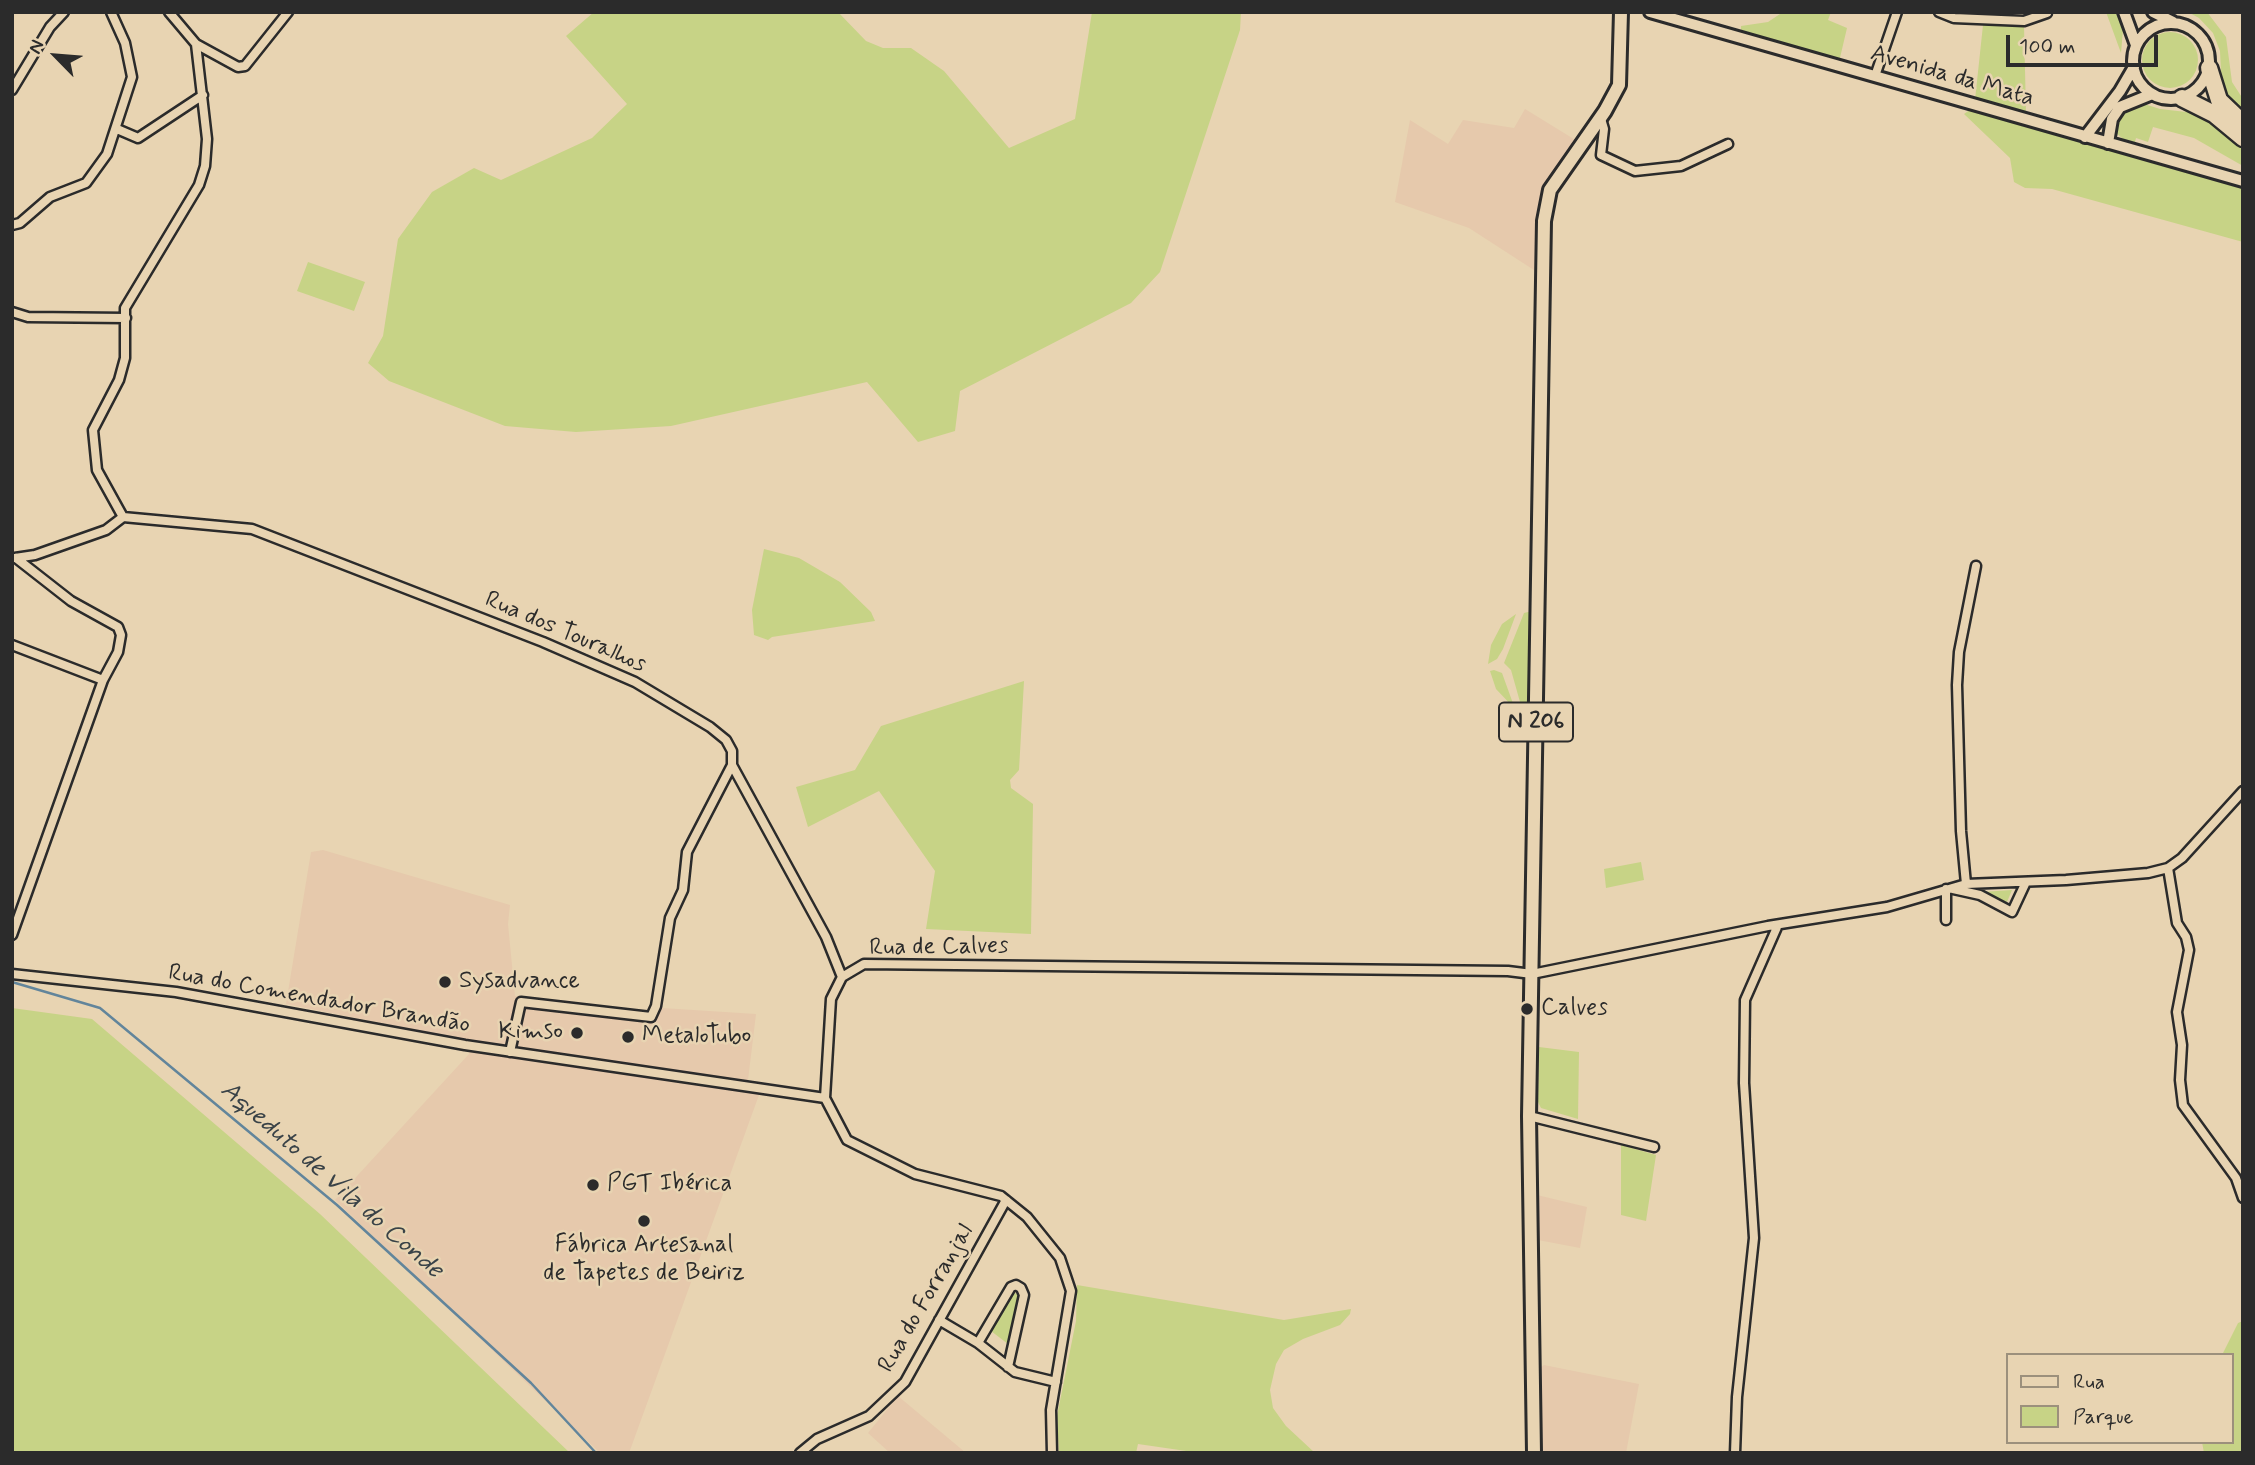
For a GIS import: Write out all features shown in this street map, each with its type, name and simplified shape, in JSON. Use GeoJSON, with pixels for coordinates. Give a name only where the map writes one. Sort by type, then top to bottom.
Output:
{"type":"FeatureCollection","features":[{"type":"Feature","properties":{"kind":"highway"},"geometry":{"type":"LineString","coordinates":[[2209,68],[2219,100],[2243,123]]}},
{"type":"Feature","properties":{"kind":"highway"},"geometry":{"type":"LineString","coordinates":[[2182,98],[2214,114],[2243,138]]}},
{"type":"Feature","properties":{"kind":"main road","name":"N 206"},"geometry":{"type":"LineString","coordinates":[[1534,1453],[1529,1116],[1544,214],[1550,190],[1559,173],[1601,119],[1619,85],[1620,12]]}},
{"type":"Feature","properties":{"kind":"street"},"geometry":{"type":"LineString","coordinates":[[12,90],[50,27],[64,12]]}},
{"type":"Feature","properties":{"kind":"street"},"geometry":{"type":"LineString","coordinates":[[12,225],[20,223],[50,197],[86,183],[107,154],[132,77],[125,43],[111,12]]}},
{"type":"Feature","properties":{"kind":"street"},"geometry":{"type":"LineString","coordinates":[[169,12],[196,44],[238,67],[245,66],[288,12]]}},
{"type":"Feature","properties":{"kind":"street","name":"Avenida da Mata"},"geometry":{"type":"LineString","coordinates":[[1650,12],[2243,181]]}},
{"type":"Feature","properties":{"kind":"street"},"geometry":{"type":"LineString","coordinates":[[1875,76],[1897,12]]}},
{"type":"Feature","properties":{"kind":"street"},"geometry":{"type":"LineString","coordinates":[[1938,12],[1954,18],[2010,21],[2024,21],[2047,13]]}},
{"type":"Feature","properties":{"kind":"street"},"geometry":{"type":"LineString","coordinates":[[2124,12],[2136,45],[2134,67],[2137,78],[2152,94],[2167,99],[2182,98],[2199,87],[2209,68],[2210,57],[2202,37],[2193,29],[2153,12]]}},
{"type":"Feature","properties":{"kind":"street"},"geometry":{"type":"LineString","coordinates":[[2136,45],[2151,28],[2173,22]]}},
{"type":"Feature","properties":{"kind":"street"},"geometry":{"type":"LineString","coordinates":[[14,557],[35,555],[106,530],[123,517],[97,470],[93,430],[122,369],[125,308],[198,185],[205,166],[207,139],[196,44]]}},
{"type":"Feature","properties":{"kind":"street"},"geometry":{"type":"LineString","coordinates":[[2085,137],[2120,91],[2134,67]]}},
{"type":"Feature","properties":{"kind":"street"},"geometry":{"type":"LineString","coordinates":[[2108,144],[2112,119],[2120,107],[2152,94]]}},
{"type":"Feature","properties":{"kind":"street"},"geometry":{"type":"LineString","coordinates":[[117,129],[138,138],[202,95]]}},
{"type":"Feature","properties":{"kind":"street"},"geometry":{"type":"LineString","coordinates":[[1601,119],[1604,129],[1601,155],[1635,171],[1681,166],[1728,144]]}},
{"type":"Feature","properties":{"kind":"street"},"geometry":{"type":"LineString","coordinates":[[12,312],[28,317],[126,318]]}},
{"type":"Feature","properties":{"kind":"street","name":"Rua dos Touralhos"},"geometry":{"type":"LineString","coordinates":[[123,517],[252,529],[543,642],[635,682],[710,727],[726,740],[732,751],[732,765],[743,780],[820,925],[842,977]]}},
{"type":"Feature","properties":{"kind":"street"},"geometry":{"type":"LineString","coordinates":[[12,935],[103,680],[118,653],[121,635],[118,627],[71,601],[14,557]]}},
{"type":"Feature","properties":{"kind":"street"},"geometry":{"type":"LineString","coordinates":[[1966,884],[1961,831],[1957,685],[1959,652],[1976,566]]}},
{"type":"Feature","properties":{"kind":"street"},"geometry":{"type":"LineString","coordinates":[[12,645],[103,680]]}},
{"type":"Feature","properties":{"kind":"street"},"geometry":{"type":"LineString","coordinates":[[510,1052],[521,1002],[651,1017],[656,1006],[670,918],[683,890],[687,852],[732,765]]}},
{"type":"Feature","properties":{"kind":"street"},"geometry":{"type":"LineString","coordinates":[[2243,791],[2182,858],[2168,868],[2177,923],[2186,937],[2189,950],[2177,1013],[2182,1045],[2180,1080],[2183,1105],[2236,1178],[2243,1198]]}},
{"type":"Feature","properties":{"kind":"street","name":"Rua de Calves"},"geometry":{"type":"LineString","coordinates":[[825,1098],[831,999],[842,977],[864,964],[1508,971],[1532,974],[1778,925],[1888,908],[1966,884],[2148,873],[2168,868]]}},
{"type":"Feature","properties":{"kind":"street"},"geometry":{"type":"LineString","coordinates":[[1946,920],[1948,889],[1980,895],[2012,912],[2026,881]]}},
{"type":"Feature","properties":{"kind":"street"},"geometry":{"type":"LineString","coordinates":[[1735,1453],[1737,1397],[1754,1238],[1744,1083],[1745,1000],[1778,925]]}},
{"type":"Feature","properties":{"kind":"street","name":"Rua do Comendador Brandão"},"geometry":{"type":"LineString","coordinates":[[12,974],[176,992],[510,1052],[825,1098]]}},
{"type":"Feature","properties":{"kind":"street"},"geometry":{"type":"LineString","coordinates":[[825,1098],[847,1140],[864,1151],[915,1174],[1006,1200],[1027,1217],[1060,1258],[1072,1291],[1051,1409],[1052,1453]]}},
{"type":"Feature","properties":{"kind":"street"},"geometry":{"type":"LineString","coordinates":[[1529,1116],[1654,1147]]}},
{"type":"Feature","properties":{"kind":"street","name":"Rua do Forranjal"},"geometry":{"type":"LineString","coordinates":[[800,1453],[817,1439],[869,1416],[905,1382],[1006,1200]]}},
{"type":"Feature","properties":{"kind":"street"},"geometry":{"type":"LineString","coordinates":[[978,1343],[1011,1287],[1016,1285],[1021,1288],[1024,1295],[1008,1367]]}},
{"type":"Feature","properties":{"kind":"street"},"geometry":{"type":"LineString","coordinates":[[939,1320],[978,1343],[1015,1373],[1056,1382]]}},
{"type":"Feature","properties":{"kind":"shaded area"},"geometry":{"type":"Polygon","coordinates":[[[1525,109],[1577,141],[1543,193],[1538,214],[1537,272],[1469,228],[1395,202],[1410,120],[1448,144],[1463,120],[1514,128],[1525,109]]]}},
{"type":"Feature","properties":{"kind":"shaded area"},"geometry":{"type":"Polygon","coordinates":[[[323,850],[510,905],[508,924],[515,996],[641,1015],[662,1008],[756,1014],[748,1080],[759,1095],[629,1453],[600,1453],[335,1200],[469,1054],[471,1041],[286,1004],[311,852],[323,850]]]}},
{"type":"Feature","properties":{"kind":"shaded area"},"geometry":{"type":"Polygon","coordinates":[[[1537,1195],[1587,1207],[1580,1248],[1538,1240],[1537,1195]]]}},
{"type":"Feature","properties":{"kind":"shaded area"},"geometry":{"type":"Polygon","coordinates":[[[1544,1365],[1639,1384],[1626,1453],[1542,1453],[1540,1368],[1544,1365]]]}},
{"type":"Feature","properties":{"kind":"shaded area"},"geometry":{"type":"Polygon","coordinates":[[[898,1396],[966,1453],[890,1453],[868,1433],[898,1396]]]}},
{"type":"Feature","properties":{"kind":"green space"},"geometry":{"type":"Polygon","coordinates":[[[594,12],[838,12],[866,41],[883,48],[911,48],[944,71],[1009,148],[1075,119],[1092,12],[1241,12],[1240,30],[1160,272],[1131,303],[960,391],[955,431],[918,442],[867,382],[671,426],[576,432],[505,426],[389,381],[368,363],[383,336],[398,239],[432,192],[474,168],[501,180],[592,138],[627,104],[566,36],[594,12]]]}},
{"type":"Feature","properties":{"kind":"green space"},"geometry":{"type":"Polygon","coordinates":[[[1783,12],[1831,12],[1828,20],[1847,28],[1839,62],[1741,35],[1741,26],[1768,22],[1783,12]]]}},
{"type":"Feature","properties":{"kind":"green space"},"geometry":{"type":"Polygon","coordinates":[[[2106,12],[2116,12],[2123,30],[2121,53],[2106,12]]]}},
{"type":"Feature","properties":{"kind":"green space"},"geometry":{"type":"Polygon","coordinates":[[[2188,12],[2207,12],[2226,37],[2232,82],[2243,99],[2243,113],[2222,91],[2220,51],[2213,33],[2199,18],[2188,12]]]}},
{"type":"Feature","properties":{"kind":"green space"},"geometry":{"type":"Polygon","coordinates":[[[1983,25],[2024,25],[2026,114],[1975,100],[1983,25]]]}},
{"type":"Feature","properties":{"kind":"green space"},"geometry":{"type":"Polygon","coordinates":[[[2164,32],[2176,32],[2186,36],[2194,44],[2198,60],[2194,76],[2186,84],[2176,88],[2164,88],[2154,84],[2146,76],[2142,66],[2142,54],[2146,44],[2154,36],[2164,32]]]}},
{"type":"Feature","properties":{"kind":"green space"},"geometry":{"type":"Polygon","coordinates":[[[2138,102],[2160,109],[2195,113],[2212,121],[2243,147],[2243,166],[2194,138],[2153,127],[2148,142],[2136,138],[2134,146],[2129,144],[2116,133],[2114,126],[2118,113],[2138,102]]]}},
{"type":"Feature","properties":{"kind":"green space"},"geometry":{"type":"Polygon","coordinates":[[[1971,109],[2243,188],[2243,242],[2052,189],[2025,188],[2014,182],[2010,158],[1964,114],[1971,109]]]}},
{"type":"Feature","properties":{"kind":"green space"},"geometry":{"type":"Polygon","coordinates":[[[308,262],[365,282],[354,311],[297,291],[308,262]]]}},
{"type":"Feature","properties":{"kind":"green space"},"geometry":{"type":"Polygon","coordinates":[[[764,549],[799,558],[840,582],[871,612],[875,621],[772,637],[768,640],[754,635],[752,610],[764,549]]]}},
{"type":"Feature","properties":{"kind":"green space"},"geometry":{"type":"Polygon","coordinates":[[[1532,611],[1530,710],[1522,709],[1511,670],[1504,663],[1524,613],[1532,611]]]}},
{"type":"Feature","properties":{"kind":"green space"},"geometry":{"type":"Polygon","coordinates":[[[1516,614],[1503,649],[1497,659],[1488,664],[1491,645],[1502,624],[1516,614]]]}},
{"type":"Feature","properties":{"kind":"green space"},"geometry":{"type":"Polygon","coordinates":[[[1490,671],[1502,673],[1515,709],[1496,689],[1490,671]]]}},
{"type":"Feature","properties":{"kind":"green space"},"geometry":{"type":"Polygon","coordinates":[[[1024,681],[1019,770],[1010,780],[1011,788],[1033,804],[1031,934],[926,929],[935,871],[879,791],[808,827],[796,787],[855,770],[881,726],[1024,681]]]}},
{"type":"Feature","properties":{"kind":"green space"},"geometry":{"type":"Polygon","coordinates":[[[1641,862],[1644,880],[1606,888],[1604,869],[1641,862]]]}},
{"type":"Feature","properties":{"kind":"green space"},"geometry":{"type":"Polygon","coordinates":[[[2012,890],[2007,902],[1982,892],[2012,890]]]}},
{"type":"Feature","properties":{"kind":"green space"},"geometry":{"type":"Polygon","coordinates":[[[12,1008],[92,1019],[320,1214],[570,1453],[12,1453],[12,1008]]]}},
{"type":"Feature","properties":{"kind":"green space"},"geometry":{"type":"Polygon","coordinates":[[[1539,1047],[1579,1052],[1578,1119],[1541,1108],[1538,1102],[1539,1047]]]}},
{"type":"Feature","properties":{"kind":"green space"},"geometry":{"type":"Polygon","coordinates":[[[1621,1145],[1656,1155],[1646,1221],[1621,1215],[1621,1145]]]}},
{"type":"Feature","properties":{"kind":"green space"},"geometry":{"type":"Polygon","coordinates":[[[1077,1285],[1284,1320],[1351,1309],[1340,1325],[1303,1339],[1284,1350],[1276,1364],[1270,1390],[1273,1408],[1286,1426],[1315,1453],[1200,1453],[1138,1444],[1136,1453],[1059,1453],[1057,1416],[1076,1321],[1077,1285]]]}},
{"type":"Feature","properties":{"kind":"green space"},"geometry":{"type":"Polygon","coordinates":[[[1014,1292],[1019,1296],[1008,1344],[991,1331],[1014,1292]]]}},
{"type":"Feature","properties":{"kind":"green space"},"geometry":{"type":"Polygon","coordinates":[[[2243,1321],[2243,1453],[2204,1453],[2202,1444],[2234,1444],[2234,1353],[2223,1353],[2238,1323],[2243,1321]]]}},
{"type":"Feature","properties":{"kind":"waterway","name":"Aqueduto de Vila do Conde"},"geometry":{"type":"LineString","coordinates":[[12,982],[100,1008],[337,1205],[531,1383],[596,1453]]}},
{"type":"Feature","properties":{"kind":"place","name":"Sysadvance"},"geometry":{"type":"Point","coordinates":[445,982]}},
{"type":"Feature","properties":{"kind":"place","name":"Calves"},"geometry":{"type":"Point","coordinates":[1527,1009]}},
{"type":"Feature","properties":{"kind":"place","name":"Kimso"},"geometry":{"type":"Point","coordinates":[577,1033]}},
{"type":"Feature","properties":{"kind":"place","name":"MetaloTubo"},"geometry":{"type":"Point","coordinates":[628,1037]}},
{"type":"Feature","properties":{"kind":"place","name":"PGT Ibérica"},"geometry":{"type":"Point","coordinates":[593,1185]}},
{"type":"Feature","properties":{"kind":"place","name":"Fábrica Artesanal de Tapetes de Beiriz"},"geometry":{"type":"Point","coordinates":[644,1221]}}]}
